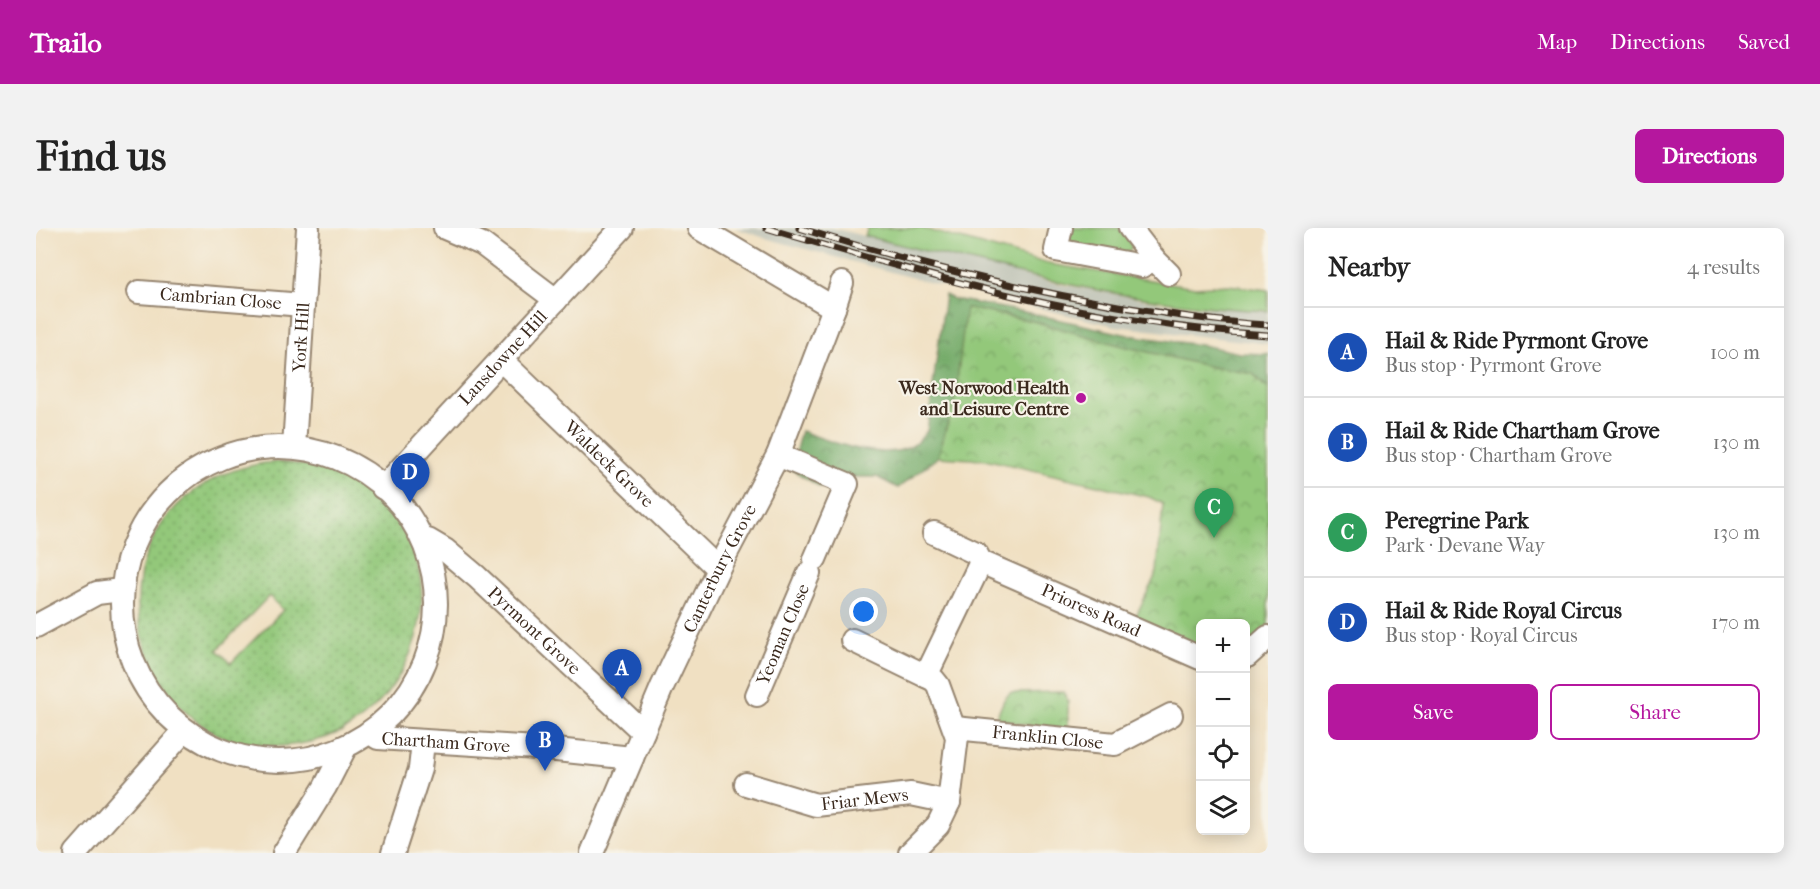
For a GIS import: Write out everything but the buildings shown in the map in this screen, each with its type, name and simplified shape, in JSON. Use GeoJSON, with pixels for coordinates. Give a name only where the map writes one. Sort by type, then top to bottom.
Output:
{"type":"FeatureCollection","features":[{"type":"Feature","properties":{"kind":"street","name":"York Hill"},"geometry":{"type":"LineString","coordinates":[[294,447],[309,228]]}},
{"type":"Feature","properties":{"kind":"street"},"geometry":{"type":"LineString","coordinates":[[445,228],[482,244],[556,300]]}},
{"type":"Feature","properties":{"kind":"street","name":"Lansdowne Hill"},"geometry":{"type":"LineString","coordinates":[[383,488],[622,228]]}},
{"type":"Feature","properties":{"kind":"street"},"geometry":{"type":"LineString","coordinates":[[699,228],[834,308]]}},
{"type":"Feature","properties":{"kind":"street"},"geometry":{"type":"LineString","coordinates":[[1061,228],[1056,250],[1142,266],[1162,267],[1130,228]]}},
{"type":"Feature","properties":{"kind":"street","name":"Canterbury Grove"},"geometry":{"type":"LineString","coordinates":[[592,853],[662,687],[719,567],[778,455],[842,283]]}},
{"type":"Feature","properties":{"kind":"street","name":"Cambrian Close"},"geometry":{"type":"LineString","coordinates":[[139,292],[303,305]]}},
{"type":"Feature","properties":{"kind":"street","name":"Waldeck Grove"},"geometry":{"type":"LineString","coordinates":[[501,360],[712,563],[719,567]]}},
{"type":"Feature","properties":{"kind":"street"},"geometry":{"type":"LineString","coordinates":[[294,447],[331,456],[361,471],[383,488],[415,520],[428,540],[437,578],[439,602],[429,642],[409,688],[370,732],[345,748],[309,760],[273,763],[233,757],[200,743],[184,731],[147,688],[134,664],[122,632],[120,616],[122,590],[130,553],[144,525],[162,498],[187,476],[208,463],[259,449],[294,447]]}},
{"type":"Feature","properties":{"kind":"street","name":"Yeoman Close"},"geometry":{"type":"LineString","coordinates":[[757,695],[847,484],[778,455]]}},
{"type":"Feature","properties":{"kind":"street","name":"Prioress Road"},"geometry":{"type":"LineString","coordinates":[[934,533],[976,553],[981,562],[1196,655]]}},
{"type":"Feature","properties":{"kind":"street","name":"Pyrmont Grove"},"geometry":{"type":"LineString","coordinates":[[428,540],[445,550],[477,577],[643,732]]}},
{"type":"Feature","properties":{"kind":"street"},"geometry":{"type":"LineString","coordinates":[[926,676],[981,562]]}},
{"type":"Feature","properties":{"kind":"street","name":"Pyrmont Grove"},"geometry":{"type":"LineString","coordinates":[[437,578],[459,575],[477,577]]}},
{"type":"Feature","properties":{"kind":"street"},"geometry":{"type":"LineString","coordinates":[[36,626],[97,593],[122,590]]}},
{"type":"Feature","properties":{"kind":"street"},"geometry":{"type":"LineString","coordinates":[[1250,653],[1268,637]]}},
{"type":"Feature","properties":{"kind":"street"},"geometry":{"type":"LineString","coordinates":[[852,640],[934,680],[955,728],[957,737],[949,802],[938,825],[910,853]]}},
{"type":"Feature","properties":{"kind":"street","name":"Franklin Close"},"geometry":{"type":"LineString","coordinates":[[955,728],[1115,744],[1171,715]]}},
{"type":"Feature","properties":{"kind":"street"},"geometry":{"type":"LineString","coordinates":[[76,853],[184,731]]}},
{"type":"Feature","properties":{"kind":"street","name":"Chartham Grove"},"geometry":{"type":"LineString","coordinates":[[370,732],[378,738],[537,748],[632,758]]}},
{"type":"Feature","properties":{"kind":"street"},"geometry":{"type":"LineString","coordinates":[[393,853],[420,769],[423,742]]}},
{"type":"Feature","properties":{"kind":"street"},"geometry":{"type":"LineString","coordinates":[[284,853],[325,787],[345,748]]}},
{"type":"Feature","properties":{"kind":"street"},"geometry":{"type":"LineString","coordinates":[[309,760],[313,776],[314,803]]}},
{"type":"Feature","properties":{"kind":"street","name":"Friar Mews"},"geometry":{"type":"LineString","coordinates":[[746,784],[816,806],[910,794],[949,802]]}},
{"type":"Feature","properties":{"kind":"shaded area"},"geometry":{"type":"Polygon","coordinates":[[[735,228],[832,228],[1063,285],[1180,306],[1268,312],[1268,344],[1115,326],[939,285],[735,228]]]}},
{"type":"Feature","properties":{"kind":"green space"},"geometry":{"type":"Polygon","coordinates":[[[868,228],[921,228],[1049,264],[1195,287],[1228,285],[1268,290],[1268,311],[1166,301],[1065,284],[865,236],[868,228]]]}},
{"type":"Feature","properties":{"kind":"green space"},"geometry":{"type":"Polygon","coordinates":[[[1065,228],[1119,228],[1132,245],[1125,254],[1065,243],[1065,228]]]}},
{"type":"Feature","properties":{"kind":"green space"},"geometry":{"type":"Polygon","coordinates":[[[945,295],[953,299],[1030,313],[1128,335],[1239,353],[1268,354],[1268,388],[1253,374],[1211,367],[1122,346],[1032,321],[967,308],[955,398],[938,457],[898,488],[877,477],[851,477],[820,487],[791,469],[801,431],[856,448],[885,452],[910,447],[922,437],[927,431],[945,295]]]}},
{"type":"Feature","properties":{"kind":"green space"},"geometry":{"type":"Polygon","coordinates":[[[966,308],[1032,321],[1122,346],[1211,367],[1253,374],[1268,388],[1268,655],[1266,657],[1250,654],[1250,619],[1196,619],[1196,646],[1133,622],[1157,572],[1163,504],[1149,497],[989,460],[938,457],[955,398],[966,308]]]}},
{"type":"Feature","properties":{"kind":"green space"},"geometry":{"type":"Polygon","coordinates":[[[284,462],[311,466],[345,479],[372,496],[393,516],[408,540],[418,566],[422,594],[419,622],[411,651],[397,679],[380,702],[366,715],[342,731],[312,742],[264,746],[248,744],[219,735],[205,727],[181,707],[171,695],[149,657],[139,619],[139,581],[150,546],[169,514],[197,489],[233,471],[284,462]],[[269,596],[217,650],[231,663],[283,610],[269,596]]]}},
{"type":"Feature","properties":{"kind":"green space"},"geometry":{"type":"Polygon","coordinates":[[[1064,692],[1068,701],[1068,729],[1032,726],[996,719],[1004,700],[1010,693],[1064,692]]]}},
{"type":"Feature","properties":{"kind":"railway"},"geometry":{"type":"LineString","coordinates":[[766,228],[952,281],[1077,310],[1204,330],[1268,335]]}},
{"type":"Feature","properties":{"kind":"railway"},"geometry":{"type":"LineString","coordinates":[[799,228],[997,282],[1174,315],[1268,325]]}},
{"type":"Feature","properties":{"kind":"place","name":"West Norwood Health and Leisure Centre"},"geometry":{"type":"Point","coordinates":[1081,398]}},
{"type":"Feature","properties":{"kind":"place","name":"Hail & Ride Royal Circus"},"geometry":{"type":"Point","coordinates":[410,503]}},
{"type":"Feature","properties":{"kind":"place","name":"Peregrine Park"},"geometry":{"type":"Point","coordinates":[1214,538]}},
{"type":"Feature","properties":{"kind":"place","name":"Hail & Ride Pyrmont Grove"},"geometry":{"type":"Point","coordinates":[622,699]}},
{"type":"Feature","properties":{"kind":"place","name":"Hail & Ride Chartham Grove"},"geometry":{"type":"Point","coordinates":[545,771]}}]}
